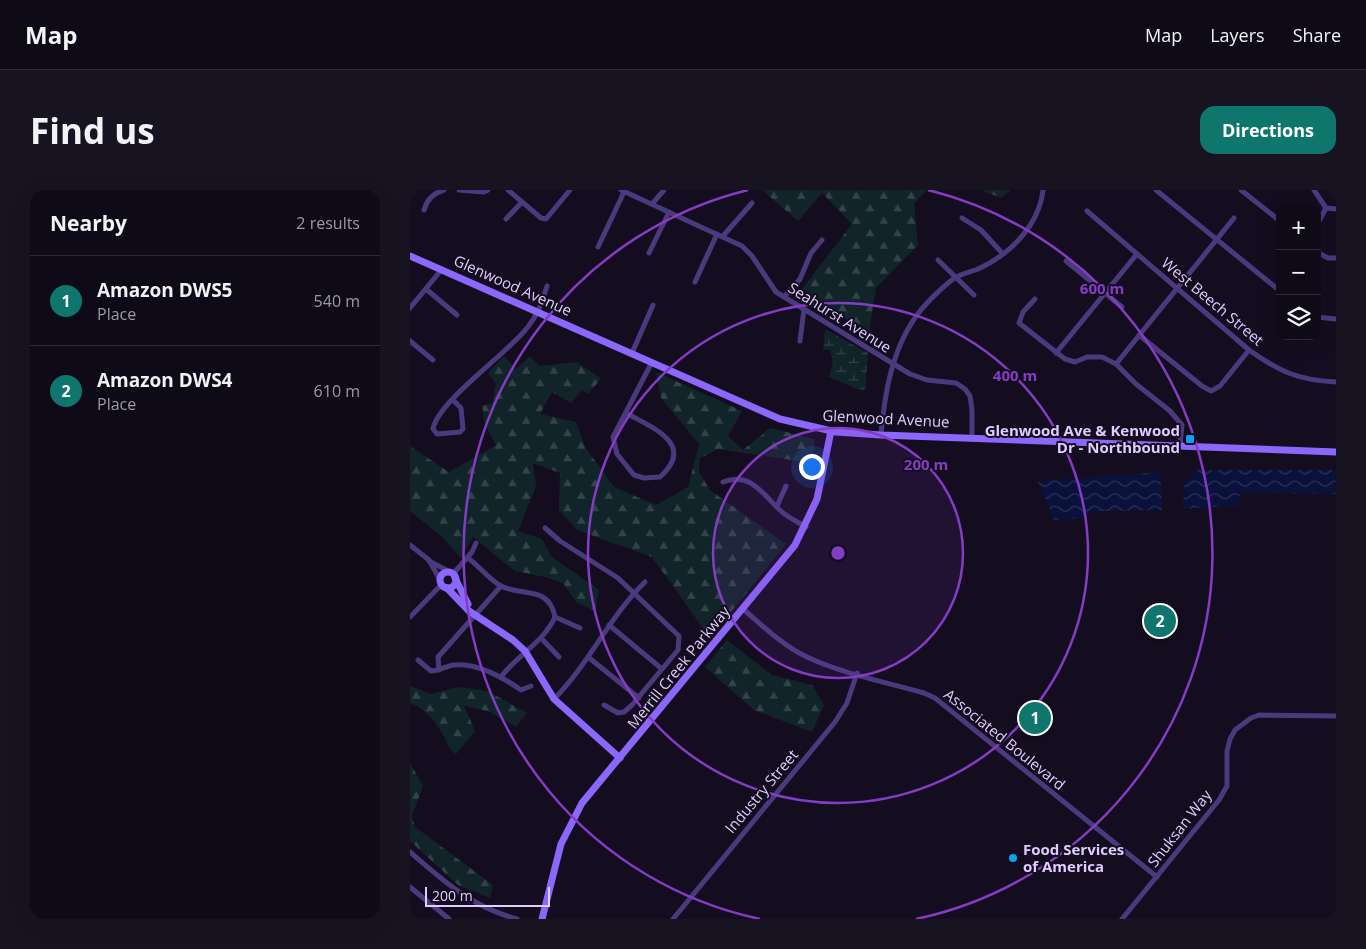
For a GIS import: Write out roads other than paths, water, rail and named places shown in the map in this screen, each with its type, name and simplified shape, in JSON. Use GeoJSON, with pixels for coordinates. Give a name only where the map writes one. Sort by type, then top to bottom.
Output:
{"type":"FeatureCollection","features":[{"type":"Feature","properties":{"kind":"street"},"geometry":{"type":"LineString","coordinates":[[424,210],[426,202],[444,190]]}},
{"type":"Feature","properties":{"kind":"street"},"geometry":{"type":"LineString","coordinates":[[460,190],[484,192],[488,190]]}},
{"type":"Feature","properties":{"kind":"street"},"geometry":{"type":"LineString","coordinates":[[508,190],[541,218],[546,218],[570,190]]}},
{"type":"Feature","properties":{"kind":"street"},"geometry":{"type":"LineString","coordinates":[[652,204],[664,190]]}},
{"type":"Feature","properties":{"kind":"street"},"geometry":{"type":"LineString","coordinates":[[881,435],[884,398],[893,365],[905,334],[913,320],[928,302],[956,277],[979,268],[1003,254],[1018,242],[1038,210],[1043,190]]}},
{"type":"Feature","properties":{"kind":"street"},"geometry":{"type":"LineString","coordinates":[[1156,190],[1276,288]]}},
{"type":"Feature","properties":{"kind":"street"},"geometry":{"type":"LineString","coordinates":[[1241,190],[1276,218]]}},
{"type":"Feature","properties":{"kind":"street"},"geometry":{"type":"LineString","coordinates":[[1314,190],[1326,208]]}},
{"type":"Feature","properties":{"kind":"street"},"geometry":{"type":"LineString","coordinates":[[598,248],[622,191]]}},
{"type":"Feature","properties":{"kind":"street","name":"Seahurst Avenue"},"geometry":{"type":"LineString","coordinates":[[622,191],[742,246],[752,256],[776,292],[893,365],[921,378],[956,383],[965,389],[970,396],[972,437]]}},
{"type":"Feature","properties":{"kind":"street"},"geometry":{"type":"LineString","coordinates":[[506,219],[522,202]]}},
{"type":"Feature","properties":{"kind":"street"},"geometry":{"type":"LineString","coordinates":[[723,236],[752,203]]}},
{"type":"Feature","properties":{"kind":"street"},"geometry":{"type":"LineString","coordinates":[[1326,208],[1336,209]]}},
{"type":"Feature","properties":{"kind":"street"},"geometry":{"type":"LineString","coordinates":[[1321,217],[1326,208]]}},
{"type":"Feature","properties":{"kind":"street","name":"West Beech Street"},"geometry":{"type":"LineString","coordinates":[[1087,211],[1250,350],[1289,375],[1336,382]]}},
{"type":"Feature","properties":{"kind":"street"},"geometry":{"type":"LineString","coordinates":[[649,253],[669,212]]}},
{"type":"Feature","properties":{"kind":"street"},"geometry":{"type":"LineString","coordinates":[[962,218],[981,230],[1003,254]]}},
{"type":"Feature","properties":{"kind":"street"},"geometry":{"type":"LineString","coordinates":[[1116,364],[1234,218]]}},
{"type":"Feature","properties":{"kind":"street"},"geometry":{"type":"LineString","coordinates":[[695,282],[717,234]]}},
{"type":"Feature","properties":{"kind":"street"},"geometry":{"type":"LineString","coordinates":[[784,297],[800,278],[811,253],[822,240]]}},
{"type":"Feature","properties":{"kind":"street"},"geometry":{"type":"LineString","coordinates":[[1056,353],[1137,254]]}},
{"type":"Feature","properties":{"kind":"street"},"geometry":{"type":"LineString","coordinates":[[1321,254],[1328,258],[1336,258]]}},
{"type":"Feature","properties":{"kind":"street","name":"Glenwood Avenue"},"geometry":{"type":"LineString","coordinates":[[410,256],[780,419],[831,431],[881,435],[1336,452]]}},
{"type":"Feature","properties":{"kind":"street"},"geometry":{"type":"LineString","coordinates":[[938,260],[974,295]]}},
{"type":"Feature","properties":{"kind":"street"},"geometry":{"type":"LineString","coordinates":[[1066,260],[1122,307]]}},
{"type":"Feature","properties":{"kind":"street"},"geometry":{"type":"LineString","coordinates":[[410,308],[442,269]]}},
{"type":"Feature","properties":{"kind":"street"},"geometry":{"type":"LineString","coordinates":[[453,400],[461,408],[463,429],[460,432],[438,434],[433,429],[434,422],[453,400],[498,355],[512,345],[528,327],[538,311],[547,286]]}},
{"type":"Feature","properties":{"kind":"street"},"geometry":{"type":"LineString","coordinates":[[426,289],[457,314]]}},
{"type":"Feature","properties":{"kind":"street"},"geometry":{"type":"LineString","coordinates":[[1035,299],[1023,312],[1018,323],[1065,359],[1075,362],[1088,357],[1102,357],[1116,364],[1136,384],[1170,411],[1182,425],[1180,446]]}},
{"type":"Feature","properties":{"kind":"street"},"geometry":{"type":"LineString","coordinates":[[632,353],[653,305]]}},
{"type":"Feature","properties":{"kind":"street"},"geometry":{"type":"LineString","coordinates":[[800,341],[804,310]]}},
{"type":"Feature","properties":{"kind":"street"},"geometry":{"type":"LineString","coordinates":[[1321,317],[1336,319]]}},
{"type":"Feature","properties":{"kind":"street"},"geometry":{"type":"LineString","coordinates":[[1139,335],[1202,386],[1211,391],[1220,386],[1250,350]]}},
{"type":"Feature","properties":{"kind":"street"},"geometry":{"type":"LineString","coordinates":[[410,341],[433,360]]}},
{"type":"Feature","properties":{"kind":"street"},"geometry":{"type":"LineString","coordinates":[[626,413],[667,437],[674,452],[670,467],[660,477],[644,478],[634,474],[617,454],[613,436],[652,362]]}},
{"type":"Feature","properties":{"kind":"street","name":"Merrill Creek Parkway"},"geometry":{"type":"LineString","coordinates":[[542,919],[556,861],[568,828],[591,792],[780,566],[806,527],[817,499],[831,431]]}},
{"type":"Feature","properties":{"kind":"street"},"geometry":{"type":"LineString","coordinates":[[723,482],[733,478],[748,481],[782,512],[806,527]]}},
{"type":"Feature","properties":{"kind":"street"},"geometry":{"type":"LineString","coordinates":[[777,506],[786,486]]}},
{"type":"Feature","properties":{"kind":"street"},"geometry":{"type":"LineString","coordinates":[[545,528],[560,541],[618,578],[675,630],[679,636],[680,644],[662,669],[639,698],[624,712],[618,713],[604,705]]}},
{"type":"Feature","properties":{"kind":"street"},"geometry":{"type":"LineString","coordinates":[[442,584],[454,585],[453,575],[468,558],[476,543]]}},
{"type":"Feature","properties":{"kind":"street"},"geometry":{"type":"LineString","coordinates":[[410,546],[453,575],[463,597],[475,614]]}},
{"type":"Feature","properties":{"kind":"street"},"geometry":{"type":"LineString","coordinates":[[468,558],[500,586],[540,595],[550,603],[555,617],[580,628]]}},
{"type":"Feature","properties":{"kind":"street"},"geometry":{"type":"LineString","coordinates":[[429,560],[442,584],[469,611],[514,640],[525,652],[554,699],[620,758]]}},
{"type":"Feature","properties":{"kind":"street"},"geometry":{"type":"LineString","coordinates":[[410,617],[442,584],[444,573],[453,575]]}},
{"type":"Feature","properties":{"kind":"street"},"geometry":{"type":"LineString","coordinates":[[554,699],[566,687],[634,592],[645,582]]}},
{"type":"Feature","properties":{"kind":"street"},"geometry":{"type":"LineString","coordinates":[[439,670],[438,657],[500,586]]}},
{"type":"Feature","properties":{"kind":"street","name":"Associated Boulevard"},"geometry":{"type":"LineString","coordinates":[[743,609],[789,646],[823,664],[924,693],[943,703],[1156,877]]}},
{"type":"Feature","properties":{"kind":"street"},"geometry":{"type":"LineString","coordinates":[[501,676],[515,659],[541,638],[555,617]]}},
{"type":"Feature","properties":{"kind":"street"},"geometry":{"type":"LineString","coordinates":[[609,625],[662,669]]}},
{"type":"Feature","properties":{"kind":"street"},"geometry":{"type":"LineString","coordinates":[[541,638],[560,657]]}},
{"type":"Feature","properties":{"kind":"street"},"geometry":{"type":"LineString","coordinates":[[588,657],[639,698]]}},
{"type":"Feature","properties":{"kind":"street"},"geometry":{"type":"LineString","coordinates":[[418,660],[431,671],[455,665],[462,666],[501,676],[521,690],[531,686]]}},
{"type":"Feature","properties":{"kind":"street","name":"Industry Street"},"geometry":{"type":"LineString","coordinates":[[673,919],[834,722],[847,703],[857,673]]}},
{"type":"Feature","properties":{"kind":"street","name":"Shuksan Way"},"geometry":{"type":"LineString","coordinates":[[1122,919],[1219,800],[1227,786],[1227,750],[1234,730],[1250,718],[1259,715],[1336,716]]}},
{"type":"Feature","properties":{"kind":"street"},"geometry":{"type":"LineString","coordinates":[[410,852],[464,897],[493,916],[517,919]]}},
{"type":"Feature","properties":{"kind":"street"},"geometry":{"type":"LineString","coordinates":[[410,887],[449,919]]}},
{"type":"Feature","properties":{"kind":"water"},"geometry":{"type":"Polygon","coordinates":[[[1198,470],[1335,470],[1336,494],[1240,493],[1238,505],[1183,509],[1184,484],[1198,470]]]}},
{"type":"Feature","properties":{"kind":"water"},"geometry":{"type":"Polygon","coordinates":[[[1160,472],[1162,510],[1095,511],[1084,518],[1054,520],[1038,481],[1160,472]]]}},
{"type":"Feature","properties":{"kind":"place","name":"Glenwood Ave & Kenwood Dr - Northbound"},"geometry":{"type":"Point","coordinates":[1190,439]}},
{"type":"Feature","properties":{"kind":"place","name":"Amazon DWS4"},"geometry":{"type":"Point","coordinates":[1160,621]}},
{"type":"Feature","properties":{"kind":"place","name":"Amazon DWS5"},"geometry":{"type":"Point","coordinates":[1035,718]}},
{"type":"Feature","properties":{"kind":"place","name":"Food Services of America"},"geometry":{"type":"Point","coordinates":[1013,858]}}]}
